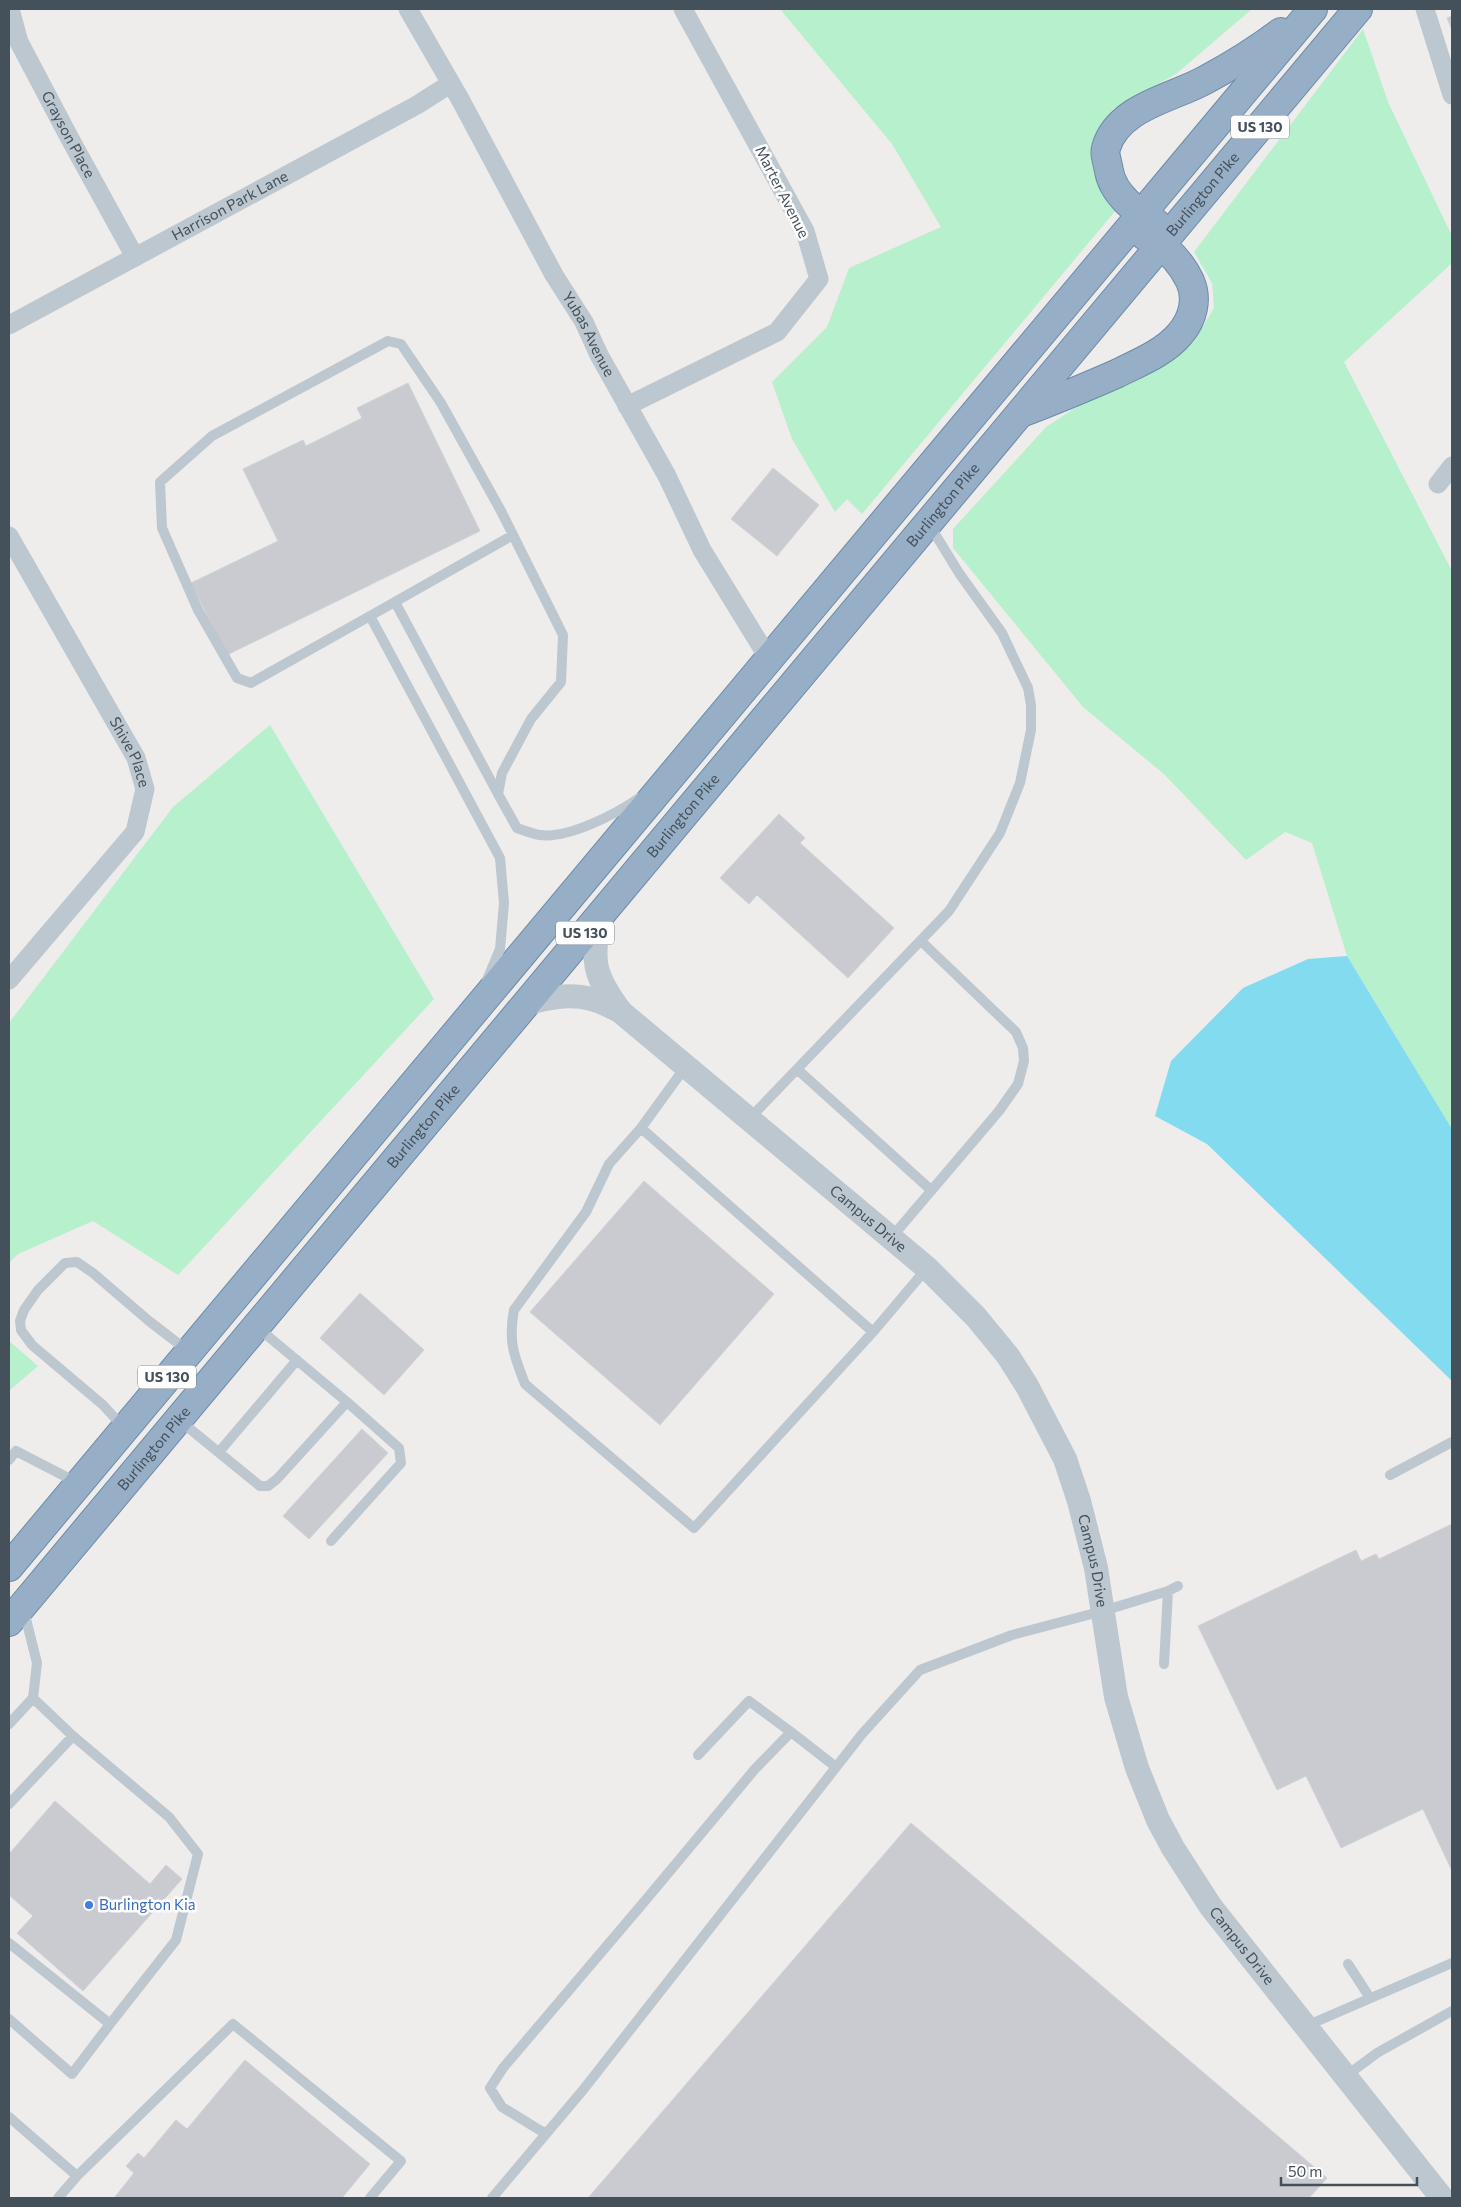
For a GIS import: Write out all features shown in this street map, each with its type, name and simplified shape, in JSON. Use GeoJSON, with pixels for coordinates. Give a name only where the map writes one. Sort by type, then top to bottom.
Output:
{"type":"FeatureCollection","features":[{"type":"Feature","properties":{"kind":"highway"},"geometry":{"type":"LineString","coordinates":[[1019,414],[1078,392],[1138,363],[1162,349],[1180,334],[1191,316],[1195,299],[1192,284],[1168,235],[1160,225],[1133,224],[1123,198],[1110,175],[1105,150],[1114,130],[1130,116],[1205,80],[1256,50],[1312,9]]}},
{"type":"Feature","properties":{"kind":"highway","name":"US 130"},"geometry":{"type":"LineString","coordinates":[[10,1563],[473,1013],[1312,9]]}},
{"type":"Feature","properties":{"kind":"highway","name":"Burlington Pike"},"geometry":{"type":"LineString","coordinates":[[15,1614],[1358,9]]}},
{"type":"Feature","properties":{"kind":"street","name":"Grayson Place"},"geometry":{"type":"LineString","coordinates":[[10,9],[19,42],[135,257]]}},
{"type":"Feature","properties":{"kind":"street","name":"Yubas Avenue"},"geometry":{"type":"LineString","coordinates":[[408,9],[554,276],[584,322],[599,355],[667,476],[702,550],[769,659]]}},
{"type":"Feature","properties":{"kind":"street","name":"Marter Avenue"},"geometry":{"type":"LineString","coordinates":[[627,406],[777,332],[819,279],[805,231],[682,9]]}},
{"type":"Feature","properties":{"kind":"street"},"geometry":{"type":"LineString","coordinates":[[1425,9],[1452,95]]}},
{"type":"Feature","properties":{"kind":"street","name":"Harrison Park Lane"},"geometry":{"type":"LineString","coordinates":[[9,325],[417,105],[450,84]]}},
{"type":"Feature","properties":{"kind":"street"},"geometry":{"type":"LineString","coordinates":[[1438,484],[1452,466]]}},
{"type":"Feature","properties":{"kind":"street","name":"Shive Place"},"geometry":{"type":"LineString","coordinates":[[9,536],[136,758],[145,790],[135,832],[9,980]]}},
{"type":"Feature","properties":{"kind":"street","name":"Campus Drive"},"geometry":{"type":"LineString","coordinates":[[600,914],[595,944],[596,966],[604,988],[621,1012],[927,1268],[976,1316],[1008,1356],[1039,1407],[1065,1459],[1080,1501],[1093,1553],[1116,1697],[1137,1768],[1158,1820],[1172,1848],[1211,1907],[1442,2198]]}},
{"type":"Feature","properties":{"kind":"street","name":"Campus Drive"},"geometry":{"type":"LineString","coordinates":[[525,1004],[546,998],[570,996],[591,999],[621,1012]]}},
{"type":"Feature","properties":{"kind":"lane"},"geometry":{"type":"LineString","coordinates":[[498,794],[502,773],[531,719],[561,682],[563,635],[501,510],[441,403],[401,344],[388,341],[212,436],[160,482],[162,528],[198,610],[237,678],[251,683],[513,535]]}},
{"type":"Feature","properties":{"kind":"lane"},"geometry":{"type":"LineString","coordinates":[[749,1119],[949,912],[1000,833],[1020,783],[1031,730],[1031,705],[1028,688],[1002,633],[958,573],[928,523]]}},
{"type":"Feature","properties":{"kind":"lane"},"geometry":{"type":"LineString","coordinates":[[395,602],[517,828],[542,835],[577,830],[623,809],[674,773]]}},
{"type":"Feature","properties":{"kind":"lane"},"geometry":{"type":"LineString","coordinates":[[370,616],[500,858],[504,903],[500,949],[473,1013]]}},
{"type":"Feature","properties":{"kind":"lane"},"geometry":{"type":"LineString","coordinates":[[891,1238],[999,1111],[1018,1084],[1024,1061],[1023,1048],[1016,1032],[921,941]]}},
{"type":"Feature","properties":{"kind":"lane"},"geometry":{"type":"LineString","coordinates":[[686,1066],[641,1128],[609,1164],[586,1212],[514,1310],[511,1330],[514,1358],[525,1384],[694,1528],[873,1332],[927,1268]]}},
{"type":"Feature","properties":{"kind":"lane"},"geometry":{"type":"LineString","coordinates":[[798,1070],[931,1190]]}},
{"type":"Feature","properties":{"kind":"lane"},"geometry":{"type":"LineString","coordinates":[[641,1128],[873,1332]]}},
{"type":"Feature","properties":{"kind":"lane"},"geometry":{"type":"LineString","coordinates":[[124,1428],[103,1405],[32,1345],[21,1330],[20,1321],[24,1310],[38,1290],[65,1262],[77,1262],[94,1273],[149,1321],[189,1351]]}},
{"type":"Feature","properties":{"kind":"lane"},"geometry":{"type":"LineString","coordinates":[[257,1326],[399,1448],[401,1462],[331,1541]]}},
{"type":"Feature","properties":{"kind":"lane"},"geometry":{"type":"LineString","coordinates":[[219,1452],[297,1360]]}},
{"type":"Feature","properties":{"kind":"lane"},"geometry":{"type":"LineString","coordinates":[[178,1419],[260,1486],[268,1486],[277,1479],[347,1402]]}},
{"type":"Feature","properties":{"kind":"lane"},"geometry":{"type":"LineString","coordinates":[[1390,1475],[1452,1442]]}},
{"type":"Feature","properties":{"kind":"lane"},"geometry":{"type":"LineString","coordinates":[[9,1460],[16,1451],[79,1483]]}},
{"type":"Feature","properties":{"kind":"lane"},"geometry":{"type":"LineString","coordinates":[[492,2198],[660,1992],[836,1766],[862,1734],[920,1670],[1012,1636],[1103,1611],[1168,1591],[1178,1586]]}},
{"type":"Feature","properties":{"kind":"lane"},"geometry":{"type":"LineString","coordinates":[[1164,1664],[1168,1591]]}},
{"type":"Feature","properties":{"kind":"lane"},"geometry":{"type":"LineString","coordinates":[[9,1724],[33,1698],[37,1663],[15,1614]]}},
{"type":"Feature","properties":{"kind":"lane"},"geometry":{"type":"LineString","coordinates":[[9,2019],[72,2074],[176,1940],[198,1854],[169,1817],[73,1736],[33,1698]]}},
{"type":"Feature","properties":{"kind":"lane"},"geometry":{"type":"LineString","coordinates":[[698,1755],[749,1701],[836,1766]]}},
{"type":"Feature","properties":{"kind":"lane"},"geometry":{"type":"LineString","coordinates":[[546,2134],[502,2106],[490,2088],[521,2045],[644,1902],[689,1845],[754,1769],[791,1732]]}},
{"type":"Feature","properties":{"kind":"lane"},"geometry":{"type":"LineString","coordinates":[[9,1804],[73,1736]]}},
{"type":"Feature","properties":{"kind":"lane"},"geometry":{"type":"LineString","coordinates":[[9,1943],[110,2024]]}},
{"type":"Feature","properties":{"kind":"lane"},"geometry":{"type":"LineString","coordinates":[[1306,2026],[1452,1963]]}},
{"type":"Feature","properties":{"kind":"lane"},"geometry":{"type":"LineString","coordinates":[[1348,1964],[1370,1998]]}},
{"type":"Feature","properties":{"kind":"lane"},"geometry":{"type":"LineString","coordinates":[[1346,2076],[1377,2053],[1452,2011]]}},
{"type":"Feature","properties":{"kind":"lane"},"geometry":{"type":"LineString","coordinates":[[58,2198],[77,2176],[234,2024],[401,2161],[370,2198]]}},
{"type":"Feature","properties":{"kind":"lane"},"geometry":{"type":"LineString","coordinates":[[9,2117],[77,2176]]}},
{"type":"Feature","properties":{"kind":"green space"},"geometry":{"type":"Polygon","coordinates":[[[780,9],[1252,9],[1176,74],[1113,109],[1093,141],[1096,174],[1116,210],[862,514],[847,499],[835,512],[792,439],[772,382],[827,327],[849,268],[941,227],[892,144],[780,9]]]}},
{"type":"Feature","properties":{"kind":"green space"},"geometry":{"type":"Polygon","coordinates":[[[1363,29],[1388,102],[1452,236],[1452,263],[1344,362],[1452,571],[1452,1129],[1347,956],[1312,843],[1285,832],[1246,860],[1165,775],[1083,707],[953,548],[953,529],[1046,427],[1084,402],[1192,344],[1214,308],[1212,283],[1194,252],[1363,29]]]}},
{"type":"Feature","properties":{"kind":"green space"},"geometry":{"type":"Polygon","coordinates":[[[270,725],[434,999],[178,1275],[93,1221],[18,1254],[9,1263],[9,1023],[173,807],[270,725]]]}},
{"type":"Feature","properties":{"kind":"green space"},"geometry":{"type":"Polygon","coordinates":[[[9,1341],[38,1366],[9,1391],[9,1341]]]}},
{"type":"Feature","properties":{"kind":"water"},"geometry":{"type":"Polygon","coordinates":[[[1347,956],[1452,1129],[1452,1381],[1207,1144],[1155,1116],[1171,1061],[1243,988],[1308,959],[1347,956]]]}},
{"type":"Feature","properties":{"kind":"building"},"geometry":{"type":"Polygon","coordinates":[[[1452,16],[1452,30],[1447,18],[1452,16]]]}},
{"type":"Feature","properties":{"kind":"building"},"geometry":{"type":"Polygon","coordinates":[[[408,383],[480,531],[227,655],[191,583],[278,541],[243,469],[303,440],[306,446],[362,418],[357,408],[408,383]]]}},
{"type":"Feature","properties":{"kind":"building"},"geometry":{"type":"Polygon","coordinates":[[[773,468],[819,505],[777,556],[731,519],[773,468]]]}},
{"type":"Feature","properties":{"kind":"building"},"geometry":{"type":"Polygon","coordinates":[[[779,814],[805,838],[800,843],[894,928],[848,978],[757,895],[749,904],[720,878],[779,814]]]}},
{"type":"Feature","properties":{"kind":"building"},"geometry":{"type":"Polygon","coordinates":[[[644,1181],[774,1294],[660,1425],[530,1312],[644,1181]]]}},
{"type":"Feature","properties":{"kind":"building"},"geometry":{"type":"Polygon","coordinates":[[[360,1293],[424,1350],[384,1395],[320,1338],[360,1293]]]}},
{"type":"Feature","properties":{"kind":"building"},"geometry":{"type":"Polygon","coordinates":[[[362,1429],[388,1453],[309,1539],[283,1516],[362,1429]]]}},
{"type":"Feature","properties":{"kind":"building"},"geometry":{"type":"Polygon","coordinates":[[[1452,1524],[1452,1871],[1423,1809],[1341,1848],[1306,1776],[1277,1790],[1198,1626],[1356,1550],[1361,1561],[1376,1554],[1379,1559],[1452,1524]]]}},
{"type":"Feature","properties":{"kind":"building","name":"Burlington Kia"},"geometry":{"type":"Polygon","coordinates":[[[55,1801],[150,1884],[166,1865],[182,1879],[83,1991],[17,1933],[33,1916],[9,1895],[9,1854],[55,1801]]]}},
{"type":"Feature","properties":{"kind":"building"},"geometry":{"type":"Polygon","coordinates":[[[911,1823],[1327,2178],[1309,2198],[588,2198],[911,1823]]]}},
{"type":"Feature","properties":{"kind":"building"},"geometry":{"type":"Polygon","coordinates":[[[245,2060],[370,2164],[342,2198],[114,2198],[134,2173],[126,2166],[138,2153],[144,2158],[176,2120],[187,2129],[245,2060]]]}},
{"type":"Feature","properties":{"kind":"place","name":"Burlington Kia"},"geometry":{"type":"Point","coordinates":[89,1905]}}]}
